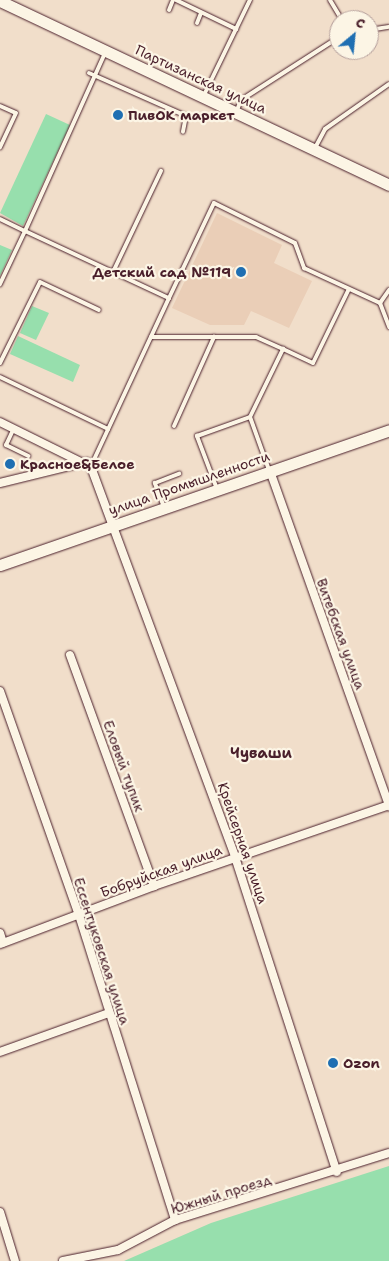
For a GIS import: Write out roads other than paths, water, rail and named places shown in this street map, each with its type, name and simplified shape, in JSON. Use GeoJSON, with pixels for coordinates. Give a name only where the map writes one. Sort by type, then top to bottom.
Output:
{"type":"FeatureCollection","features":[{"type":"Feature","properties":{"kind":"street","name":"Партизанская улица"},"geometry":{"type":"LineString","coordinates":[[0,1],[389,185]]}},
{"type":"Feature","properties":{"kind":"street"},"geometry":{"type":"LineString","coordinates":[[0,422],[88,464]]}},
{"type":"Feature","properties":{"kind":"street","name":"улица Промышленности"},"geometry":{"type":"LineString","coordinates":[[0,565],[389,430]]}},
{"type":"Feature","properties":{"kind":"street"},"geometry":{"type":"LineString","coordinates":[[0,483],[88,464]]}},
{"type":"Feature","properties":{"kind":"street","name":"Крейсерная улица"},"geometry":{"type":"LineString","coordinates":[[88,464],[114,526],[235,857],[338,1172]]}},
{"type":"Feature","properties":{"kind":"street","name":"Витебская улица"},"geometry":{"type":"LineString","coordinates":[[270,471],[389,805]]}},
{"type":"Feature","properties":{"kind":"street","name":"Еловый тупик"},"geometry":{"type":"LineString","coordinates":[[70,655],[154,886]]}},
{"type":"Feature","properties":{"kind":"street","name":"Ессентуковская улица"},"geometry":{"type":"LineString","coordinates":[[0,691],[79,915],[175,1220]]}},
{"type":"Feature","properties":{"kind":"street","name":"Бобруйская улица"},"geometry":{"type":"LineString","coordinates":[[2,944],[154,886],[389,805]]}},
{"type":"Feature","properties":{"kind":"street"},"geometry":{"type":"LineString","coordinates":[[0,934],[2,944]]}},
{"type":"Feature","properties":{"kind":"street"},"geometry":{"type":"LineString","coordinates":[[0,1052],[109,1013]]}},
{"type":"Feature","properties":{"kind":"street","name":"Южный проезд"},"geometry":{"type":"LineString","coordinates":[[63,1261],[118,1250],[175,1220],[338,1172],[389,1153]]}},
{"type":"Feature","properties":{"kind":"street"},"geometry":{"type":"LineString","coordinates":[[0,1212],[15,1261]]}},
{"type":"Feature","properties":{"kind":"lane"},"geometry":{"type":"LineString","coordinates":[[169,10],[174,0],[236,29]]}},
{"type":"Feature","properties":{"kind":"lane"},"geometry":{"type":"LineString","coordinates":[[203,97],[250,0]]}},
{"type":"Feature","properties":{"kind":"lane"},"geometry":{"type":"LineString","coordinates":[[197,24],[201,13]]}},
{"type":"Feature","properties":{"kind":"lane"},"geometry":{"type":"LineString","coordinates":[[236,112],[241,100],[329,43]]}},
{"type":"Feature","properties":{"kind":"lane"},"geometry":{"type":"LineString","coordinates":[[0,284],[106,51]]}},
{"type":"Feature","properties":{"kind":"lane"},"geometry":{"type":"LineString","coordinates":[[89,73],[186,116],[183,132]]}},
{"type":"Feature","properties":{"kind":"lane"},"geometry":{"type":"LineString","coordinates":[[314,150],[325,129],[389,84]]}},
{"type":"Feature","properties":{"kind":"lane"},"geometry":{"type":"LineString","coordinates":[[0,106],[16,113],[0,148]]}},
{"type":"Feature","properties":{"kind":"lane"},"geometry":{"type":"LineString","coordinates":[[113,272],[161,171]]}},
{"type":"Feature","properties":{"kind":"lane"},"geometry":{"type":"LineString","coordinates":[[88,464],[108,429],[214,203],[295,243],[304,268],[380,303],[389,327]]}},
{"type":"Feature","properties":{"kind":"lane"},"geometry":{"type":"LineString","coordinates":[[0,219],[169,298]]}},
{"type":"Feature","properties":{"kind":"lane"},"geometry":{"type":"LineString","coordinates":[[0,363],[40,282],[99,310]]}},
{"type":"Feature","properties":{"kind":"lane"},"geometry":{"type":"LineString","coordinates":[[150,338],[256,337],[313,363],[349,289]]}},
{"type":"Feature","properties":{"kind":"lane"},"geometry":{"type":"LineString","coordinates":[[380,303],[389,290]]}},
{"type":"Feature","properties":{"kind":"lane"},"geometry":{"type":"LineString","coordinates":[[174,426],[214,337]]}},
{"type":"Feature","properties":{"kind":"lane"},"geometry":{"type":"LineString","coordinates":[[217,489],[197,436],[250,417],[283,349]]}},
{"type":"Feature","properties":{"kind":"lane"},"geometry":{"type":"LineString","coordinates":[[0,377],[108,429]]}},
{"type":"Feature","properties":{"kind":"lane"},"geometry":{"type":"LineString","coordinates":[[250,417],[270,471]]}},
{"type":"Feature","properties":{"kind":"lane"},"geometry":{"type":"LineString","coordinates":[[1,448],[6,445],[14,428]]}},
{"type":"Feature","properties":{"kind":"lane"},"geometry":{"type":"LineString","coordinates":[[6,445],[29,456]]}},
{"type":"Feature","properties":{"kind":"lane"},"geometry":{"type":"LineString","coordinates":[[164,507],[155,483],[179,474]]}},
{"type":"Feature","properties":{"kind":"place","name":"ПивОК маркет"},"geometry":{"type":"Point","coordinates":[118,115]}},
{"type":"Feature","properties":{"kind":"place","name":"Детский сад №119"},"geometry":{"type":"Point","coordinates":[241,272]}},
{"type":"Feature","properties":{"kind":"place","name":"Красное&Белое"},"geometry":{"type":"Point","coordinates":[10,464]}},
{"type":"Feature","properties":{"kind":"place","name":"Ozon"},"geometry":{"type":"Point","coordinates":[333,1063]}},
{"type":"Feature","properties":{"kind":"district","name":"Чуваши"},"geometry":{"type":"Point","coordinates":[261,754]}}]}
